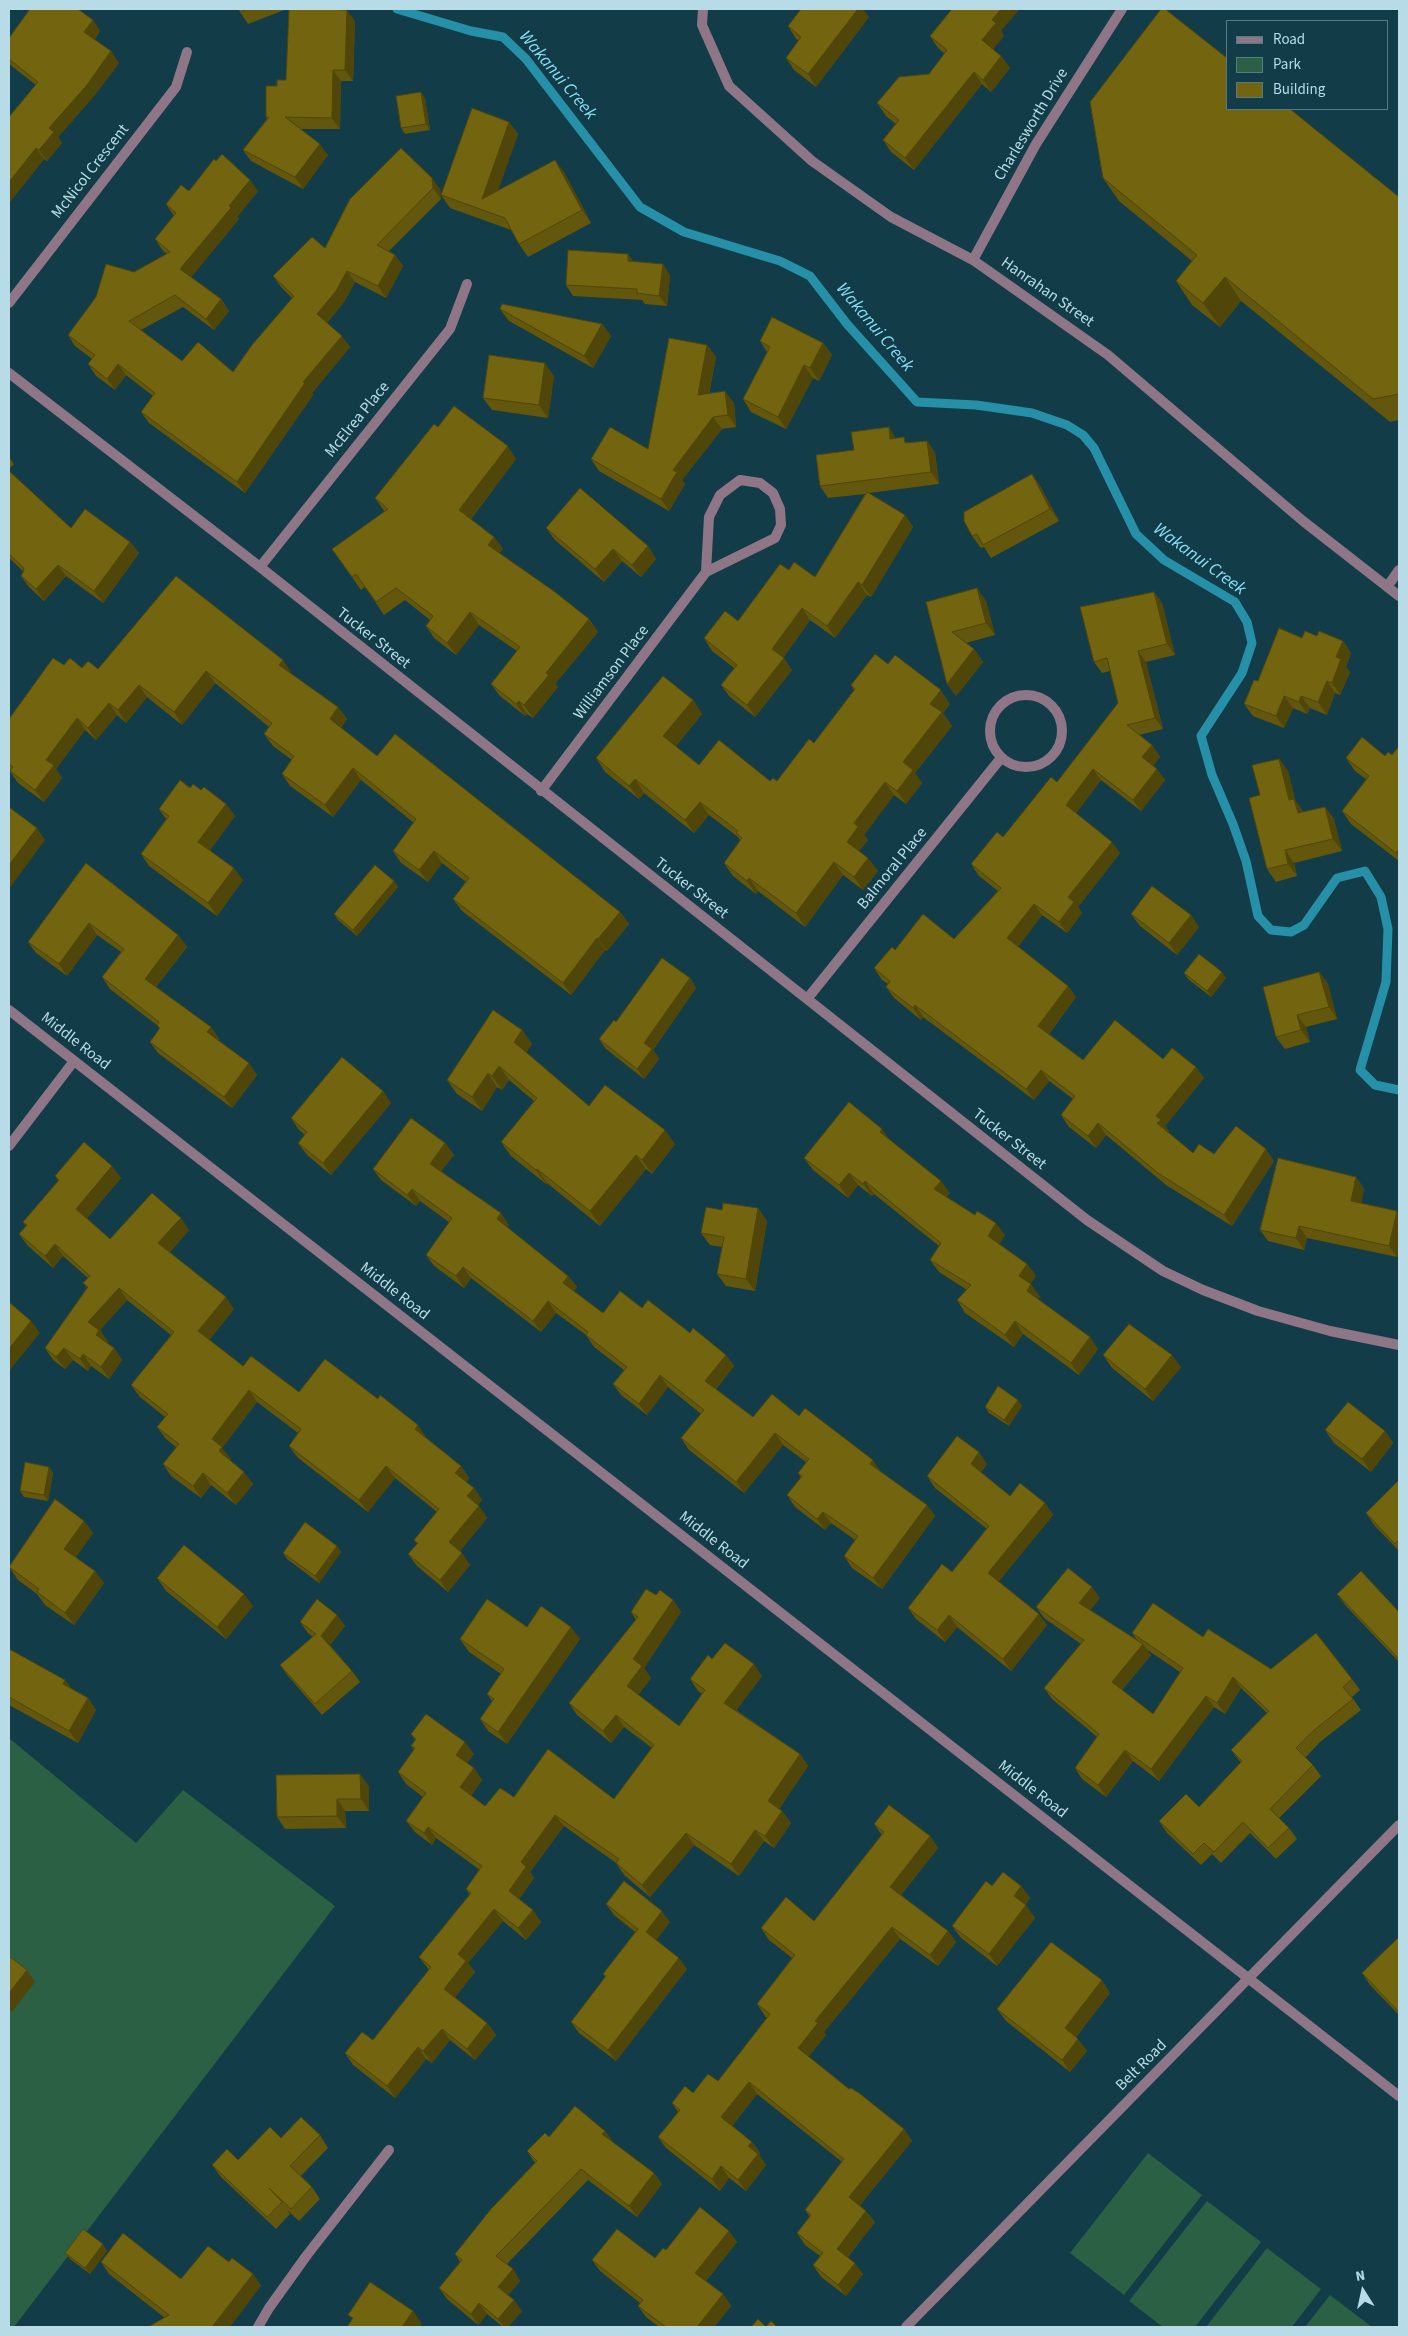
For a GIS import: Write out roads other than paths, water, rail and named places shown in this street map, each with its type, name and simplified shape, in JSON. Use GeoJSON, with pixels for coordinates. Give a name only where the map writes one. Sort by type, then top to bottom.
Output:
{"type":"FeatureCollection","features":[{"type":"Feature","properties":{"kind":"street","name":"Hanrahan Street"},"geometry":{"type":"LineString","coordinates":[[703,9],[702,25],[729,86],[812,161],[890,217],[973,260],[1108,354],[1303,521],[1399,596]]}},
{"type":"Feature","properties":{"kind":"street","name":"Charlesworth Drive"},"geometry":{"type":"LineString","coordinates":[[973,260],[1036,144],[1122,9]]}},
{"type":"Feature","properties":{"kind":"street","name":"McNicol Crescent"},"geometry":{"type":"LineString","coordinates":[[9,303],[176,87],[187,52]]}},
{"type":"Feature","properties":{"kind":"street","name":"McElrea Place"},"geometry":{"type":"LineString","coordinates":[[260,567],[450,329],[467,284]]}},
{"type":"Feature","properties":{"kind":"street","name":"Tucker Street"},"geometry":{"type":"LineString","coordinates":[[9,373],[260,567],[1087,1220],[1163,1271],[1203,1290],[1258,1311],[1330,1331],[1399,1345]]}},
{"type":"Feature","properties":{"kind":"street","name":"Williamson Place"},"geometry":{"type":"LineString","coordinates":[[542,791],[706,572],[775,538],[781,525],[780,509],[773,493],[760,483],[740,480],[720,495],[709,517],[706,572]]}},
{"type":"Feature","properties":{"kind":"street"},"geometry":{"type":"LineString","coordinates":[[1387,587],[1399,570]]}},
{"type":"Feature","properties":{"kind":"street"},"geometry":{"type":"LineString","coordinates":[[1023,695],[1040,699],[1055,710],[1062,732],[1060,743],[1054,754],[1045,762],[1034,767],[1011,765],[1001,758],[994,749],[990,738],[990,726],[994,714],[1001,705],[1011,698],[1023,695]]}},
{"type":"Feature","properties":{"kind":"street","name":"Balmoral Place"},"geometry":{"type":"LineString","coordinates":[[807,999],[1001,758]]}},
{"type":"Feature","properties":{"kind":"street","name":"Middle Road"},"geometry":{"type":"LineString","coordinates":[[9,1010],[1399,2096]]}},
{"type":"Feature","properties":{"kind":"street"},"geometry":{"type":"LineString","coordinates":[[9,1146],[74,1061]]}},
{"type":"Feature","properties":{"kind":"street","name":"Belt Road"},"geometry":{"type":"LineString","coordinates":[[906,2327],[1250,1979],[1399,1825]]}},
{"type":"Feature","properties":{"kind":"street"},"geometry":{"type":"LineString","coordinates":[[258,2327],[269,2308],[307,2255],[389,2150]]}},
{"type":"Feature","properties":{"kind":"waterway","name":"Wakanui Creek"},"geometry":{"type":"LineString","coordinates":[[397,9],[471,31],[503,37],[526,59],[640,207],[684,232],[780,261],[810,276],[847,324],[917,402],[976,405],[1032,413],[1067,425],[1083,435],[1094,448],[1136,534],[1164,560],[1235,602],[1247,622],[1252,643],[1242,673],[1201,736],[1212,775],[1233,824],[1246,861],[1258,916],[1271,930],[1291,932],[1304,925],[1337,878],[1365,871],[1381,897],[1388,929],[1386,982],[1360,1070],[1375,1085],[1399,1090]]}}]}
